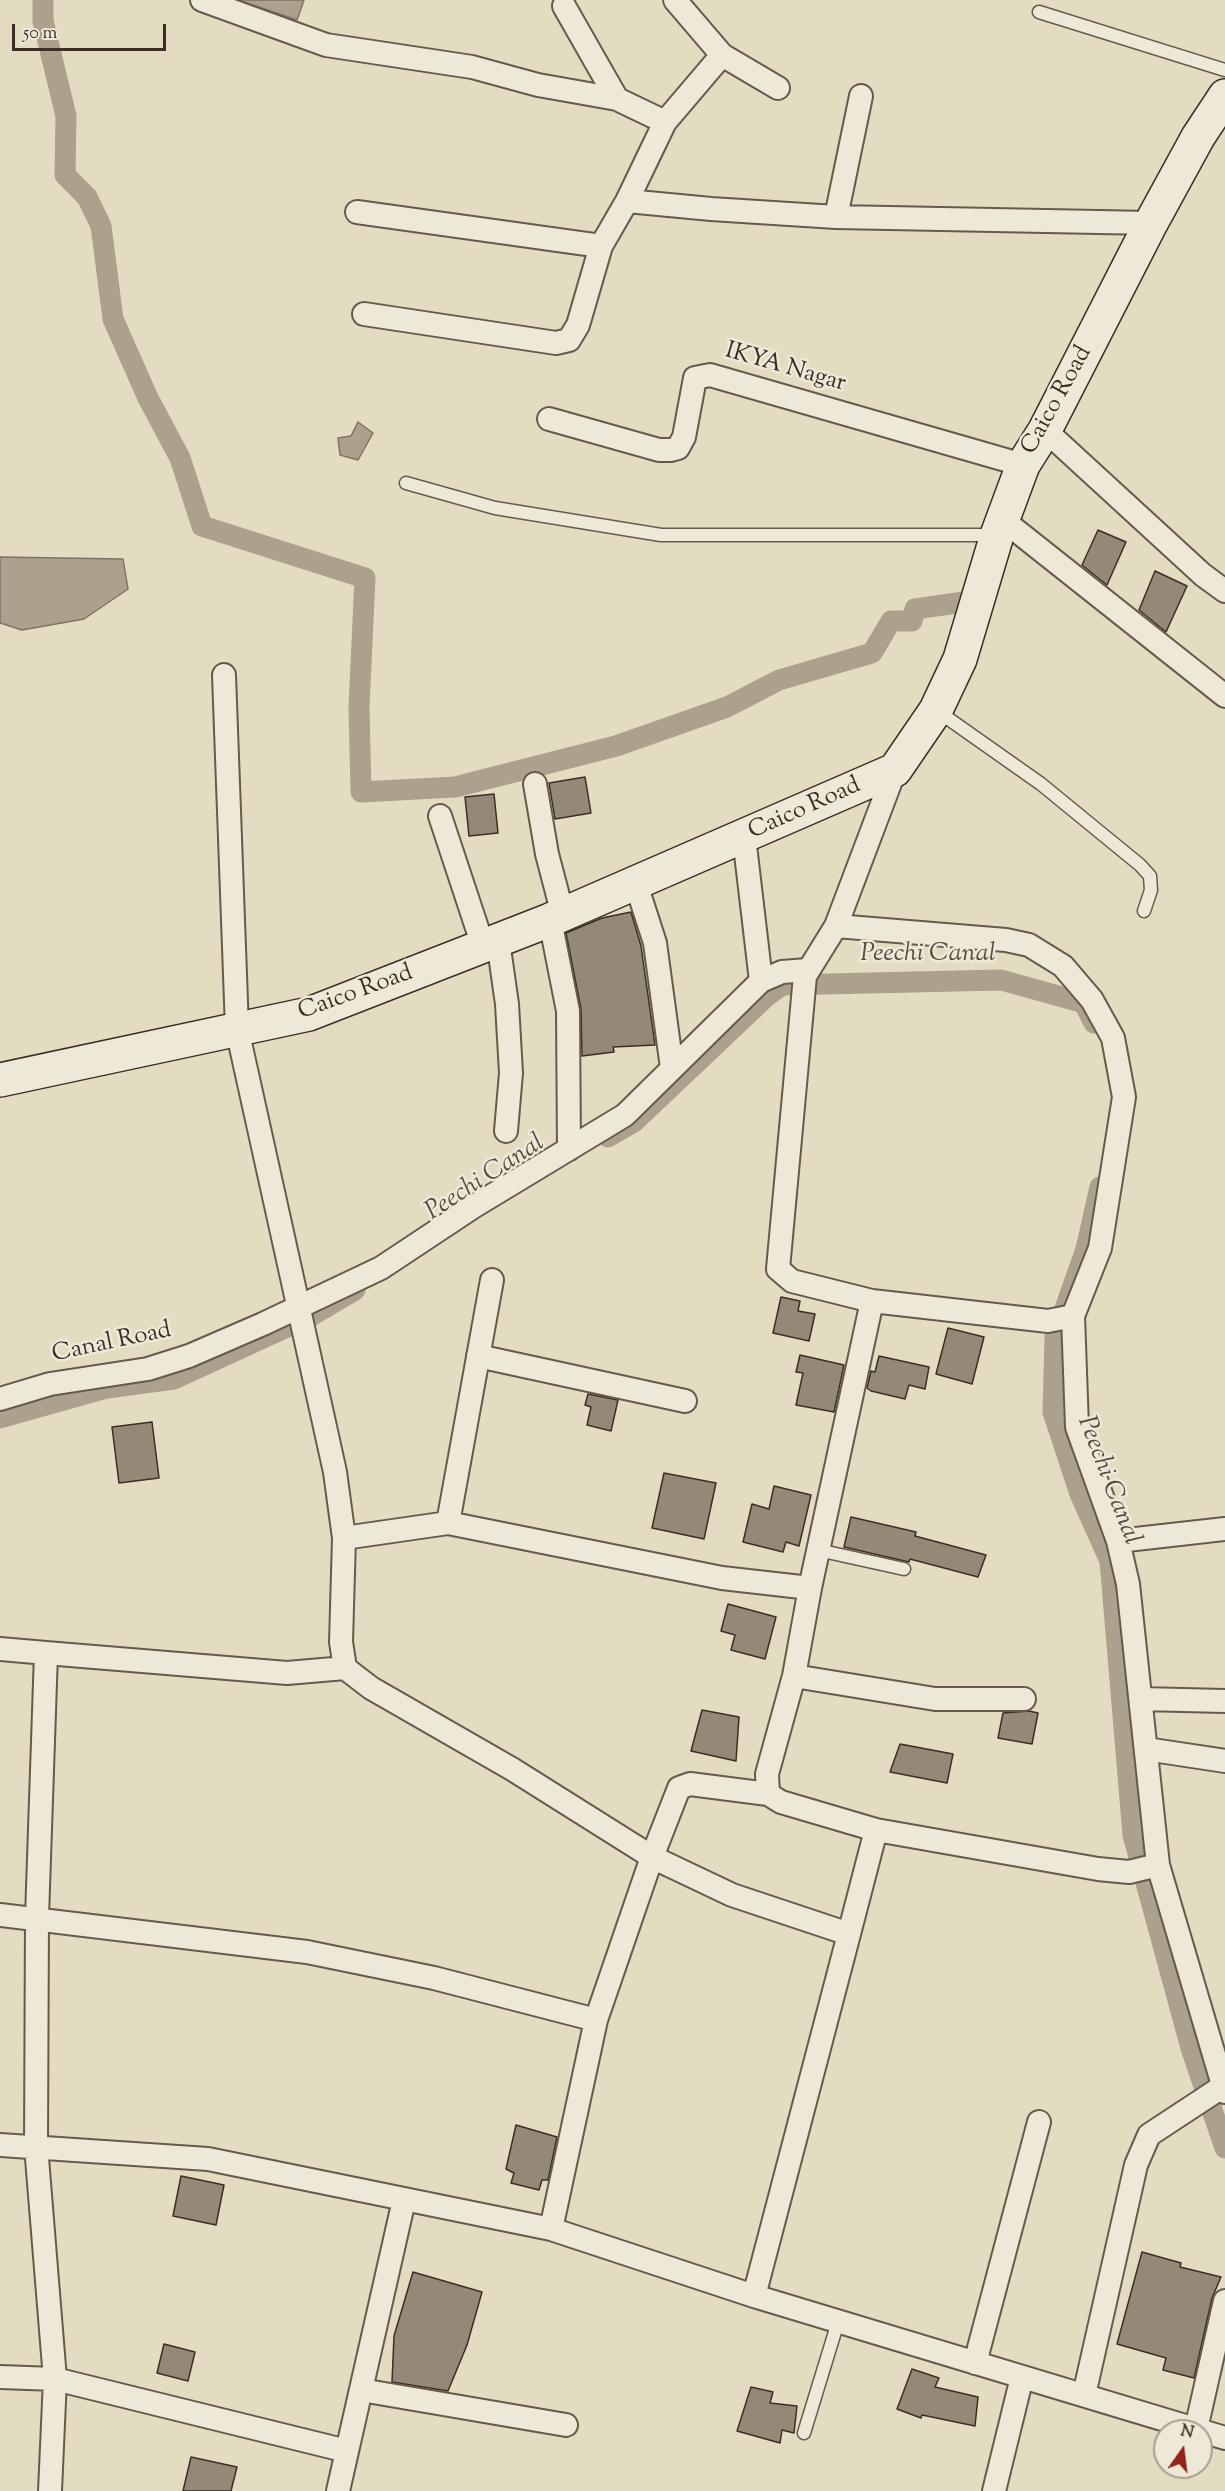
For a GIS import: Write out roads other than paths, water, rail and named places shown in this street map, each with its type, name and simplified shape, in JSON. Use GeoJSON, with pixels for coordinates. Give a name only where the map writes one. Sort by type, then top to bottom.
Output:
{"type":"FeatureCollection","features":[{"type":"Feature","properties":{"kind":"street"},"geometry":{"type":"LineString","coordinates":[[202,0],[326,45],[472,67],[538,85],[617,99],[665,122]]}},
{"type":"Feature","properties":{"kind":"street"},"geometry":{"type":"LineString","coordinates":[[675,0],[722,55],[778,88]]}},
{"type":"Feature","properties":{"kind":"street"},"geometry":{"type":"LineString","coordinates":[[564,6],[617,99]]}},
{"type":"Feature","properties":{"kind":"street"},"geometry":{"type":"LineString","coordinates":[[363,314],[556,343],[569,339],[579,325],[601,246],[627,201],[665,122],[722,55]]}},
{"type":"Feature","properties":{"kind":"street"},"geometry":{"type":"LineString","coordinates":[[836,217],[861,96]]}},
{"type":"Feature","properties":{"kind":"street","name":"Caico Road"},"geometry":{"type":"LineString","coordinates":[[0,1080],[309,1014],[556,918],[895,770],[936,710],[960,659],[1000,527],[1023,465],[1045,430],[1151,223],[1198,137],[1225,96]]}},
{"type":"Feature","properties":{"kind":"street"},"geometry":{"type":"LineString","coordinates":[[627,201],[836,217],[1151,223]]}},
{"type":"Feature","properties":{"kind":"street"},"geometry":{"type":"LineString","coordinates":[[357,212],[601,246]]}},
{"type":"Feature","properties":{"kind":"street","name":"IKYA Nagar"},"geometry":{"type":"LineString","coordinates":[[549,419],[659,450],[671,450],[678,448],[684,436],[695,378],[710,375],[1023,465]]}},
{"type":"Feature","properties":{"kind":"street"},"geometry":{"type":"LineString","coordinates":[[1045,430],[1203,575],[1225,591]]}},
{"type":"Feature","properties":{"kind":"street"},"geometry":{"type":"LineString","coordinates":[[1000,527],[1225,696]]}},
{"type":"Feature","properties":{"kind":"street"},"geometry":{"type":"LineString","coordinates":[[224,675],[237,1029],[335,1472],[344,1538],[340,1642],[345,1668],[371,1688],[512,1769],[652,1857],[732,1895],[849,1934]]}},
{"type":"Feature","properties":{"kind":"street"},"geometry":{"type":"LineString","coordinates":[[895,770],[836,926],[805,981],[778,1269],[792,1281],[872,1301],[1048,1322],[1072,1316]]}},
{"type":"Feature","properties":{"kind":"street"},"geometry":{"type":"LineString","coordinates":[[536,784],[568,1011],[569,1149]]}},
{"type":"Feature","properties":{"kind":"street"},"geometry":{"type":"LineString","coordinates":[[440,816],[490,943],[507,1004],[511,1073],[506,1131]]}},
{"type":"Feature","properties":{"kind":"street"},"geometry":{"type":"LineString","coordinates":[[744,837],[761,981],[782,972],[805,981]]}},
{"type":"Feature","properties":{"kind":"street"},"geometry":{"type":"LineString","coordinates":[[636,884],[655,943],[672,1068]]}},
{"type":"Feature","properties":{"kind":"street"},"geometry":{"type":"LineString","coordinates":[[836,926],[1006,940],[1029,945],[1063,966],[1092,1000],[1113,1038],[1124,1097],[1100,1248],[1072,1316],[1077,1427],[1118,1541],[1128,1584],[1146,1749],[1146,1868],[1224,2087],[1149,2135],[1136,2165],[1084,2395]]}},
{"type":"Feature","properties":{"kind":"street","name":"Canal Road"},"geometry":{"type":"LineString","coordinates":[[0,1399],[50,1384],[148,1369],[300,1319],[473,1207],[625,1115],[761,981]]}},
{"type":"Feature","properties":{"kind":"street"},"geometry":{"type":"LineString","coordinates":[[448,1523],[492,1280]]}},
{"type":"Feature","properties":{"kind":"street"},"geometry":{"type":"LineString","coordinates":[[768,1794],[767,1774],[794,1676],[810,1588],[872,1301]]}},
{"type":"Feature","properties":{"kind":"street"},"geometry":{"type":"LineString","coordinates":[[478,1356],[685,1401]]}},
{"type":"Feature","properties":{"kind":"street"},"geometry":{"type":"LineString","coordinates":[[344,1538],[448,1523],[722,1578],[810,1588]]}},
{"type":"Feature","properties":{"kind":"street"},"geometry":{"type":"LineString","coordinates":[[1118,1541],[1225,1528]]}},
{"type":"Feature","properties":{"kind":"street"},"geometry":{"type":"LineString","coordinates":[[0,1649],[288,1673],[345,1668]]}},
{"type":"Feature","properties":{"kind":"street"},"geometry":{"type":"LineString","coordinates":[[46,1653],[36,1917],[36,2146],[56,2379],[50,2491]]}},
{"type":"Feature","properties":{"kind":"street"},"geometry":{"type":"LineString","coordinates":[[794,1676],[934,1699],[1024,1699]]}},
{"type":"Feature","properties":{"kind":"street"},"geometry":{"type":"LineString","coordinates":[[1141,1699],[1225,1701]]}},
{"type":"Feature","properties":{"kind":"street"},"geometry":{"type":"LineString","coordinates":[[1146,1749],[1225,1761]]}},
{"type":"Feature","properties":{"kind":"street"},"geometry":{"type":"LineString","coordinates":[[551,2229],[596,2020],[652,1857],[679,1788],[690,1784],[768,1794],[781,1802],[876,1830],[1086,1867],[1146,1868]]}},
{"type":"Feature","properties":{"kind":"street"},"geometry":{"type":"LineString","coordinates":[[754,2296],[876,1830]]}},
{"type":"Feature","properties":{"kind":"street"},"geometry":{"type":"LineString","coordinates":[[0,1914],[307,1952],[434,1978],[596,2020]]}},
{"type":"Feature","properties":{"kind":"street"},"geometry":{"type":"LineString","coordinates":[[975,2362],[1039,2122]]}},
{"type":"Feature","properties":{"kind":"street"},"geometry":{"type":"LineString","coordinates":[[0,2145],[208,2159],[551,2229],[754,2296],[1163,2419]]}},
{"type":"Feature","properties":{"kind":"street"},"geometry":{"type":"LineString","coordinates":[[338,2491],[404,2200]]}},
{"type":"Feature","properties":{"kind":"street"},"geometry":{"type":"LineString","coordinates":[[1198,2419],[1225,2301]]}},
{"type":"Feature","properties":{"kind":"street"},"geometry":{"type":"LineString","coordinates":[[0,2377],[56,2379],[346,2451]]}},
{"type":"Feature","properties":{"kind":"street"},"geometry":{"type":"LineString","coordinates":[[994,2491],[1022,2377]]}},
{"type":"Feature","properties":{"kind":"street"},"geometry":{"type":"LineString","coordinates":[[360,2390],[566,2425]]}},
{"type":"Feature","properties":{"kind":"lane"},"geometry":{"type":"LineString","coordinates":[[1039,12],[1225,70]]}},
{"type":"Feature","properties":{"kind":"lane"},"geometry":{"type":"LineString","coordinates":[[406,483],[495,508],[661,535],[1000,527]]}},
{"type":"Feature","properties":{"kind":"lane"},"geometry":{"type":"LineString","coordinates":[[936,710],[1041,783],[1140,865],[1150,876],[1151,890],[1144,911]]}},
{"type":"Feature","properties":{"kind":"lane"},"geometry":{"type":"LineString","coordinates":[[818,1550],[904,1569]]}},
{"type":"Feature","properties":{"kind":"lane"},"geometry":{"type":"LineString","coordinates":[[804,2433],[838,2322]]}},
{"type":"Feature","properties":{"kind":"waterway"},"geometry":{"type":"LineString","coordinates":[[43,0],[43,21],[66,116],[65,175],[87,197],[101,226],[113,319],[148,398],[180,458],[202,526],[365,578],[359,707],[361,792],[455,787],[616,746],[727,707],[779,680],[872,653],[891,621],[912,621],[915,609],[964,602]]}},
{"type":"Feature","properties":{"kind":"waterway","name":"Peechi Canal"},"geometry":{"type":"LineString","coordinates":[[608,1137],[634,1122],[767,996],[782,985],[1001,980],[1084,1003],[1094,1023]]}},
{"type":"Feature","properties":{"kind":"waterway","name":"Peechi Canal"},"geometry":{"type":"LineString","coordinates":[[1100,1187],[1086,1249],[1055,1337],[1053,1412],[1080,1494],[1110,1561],[1133,1835],[1191,2048],[1225,2148]]}},
{"type":"Feature","properties":{"kind":"waterway","name":"Peechi Canal"},"geometry":{"type":"LineString","coordinates":[[0,1418],[107,1388],[174,1379],[311,1316],[355,1290]]}}]}
